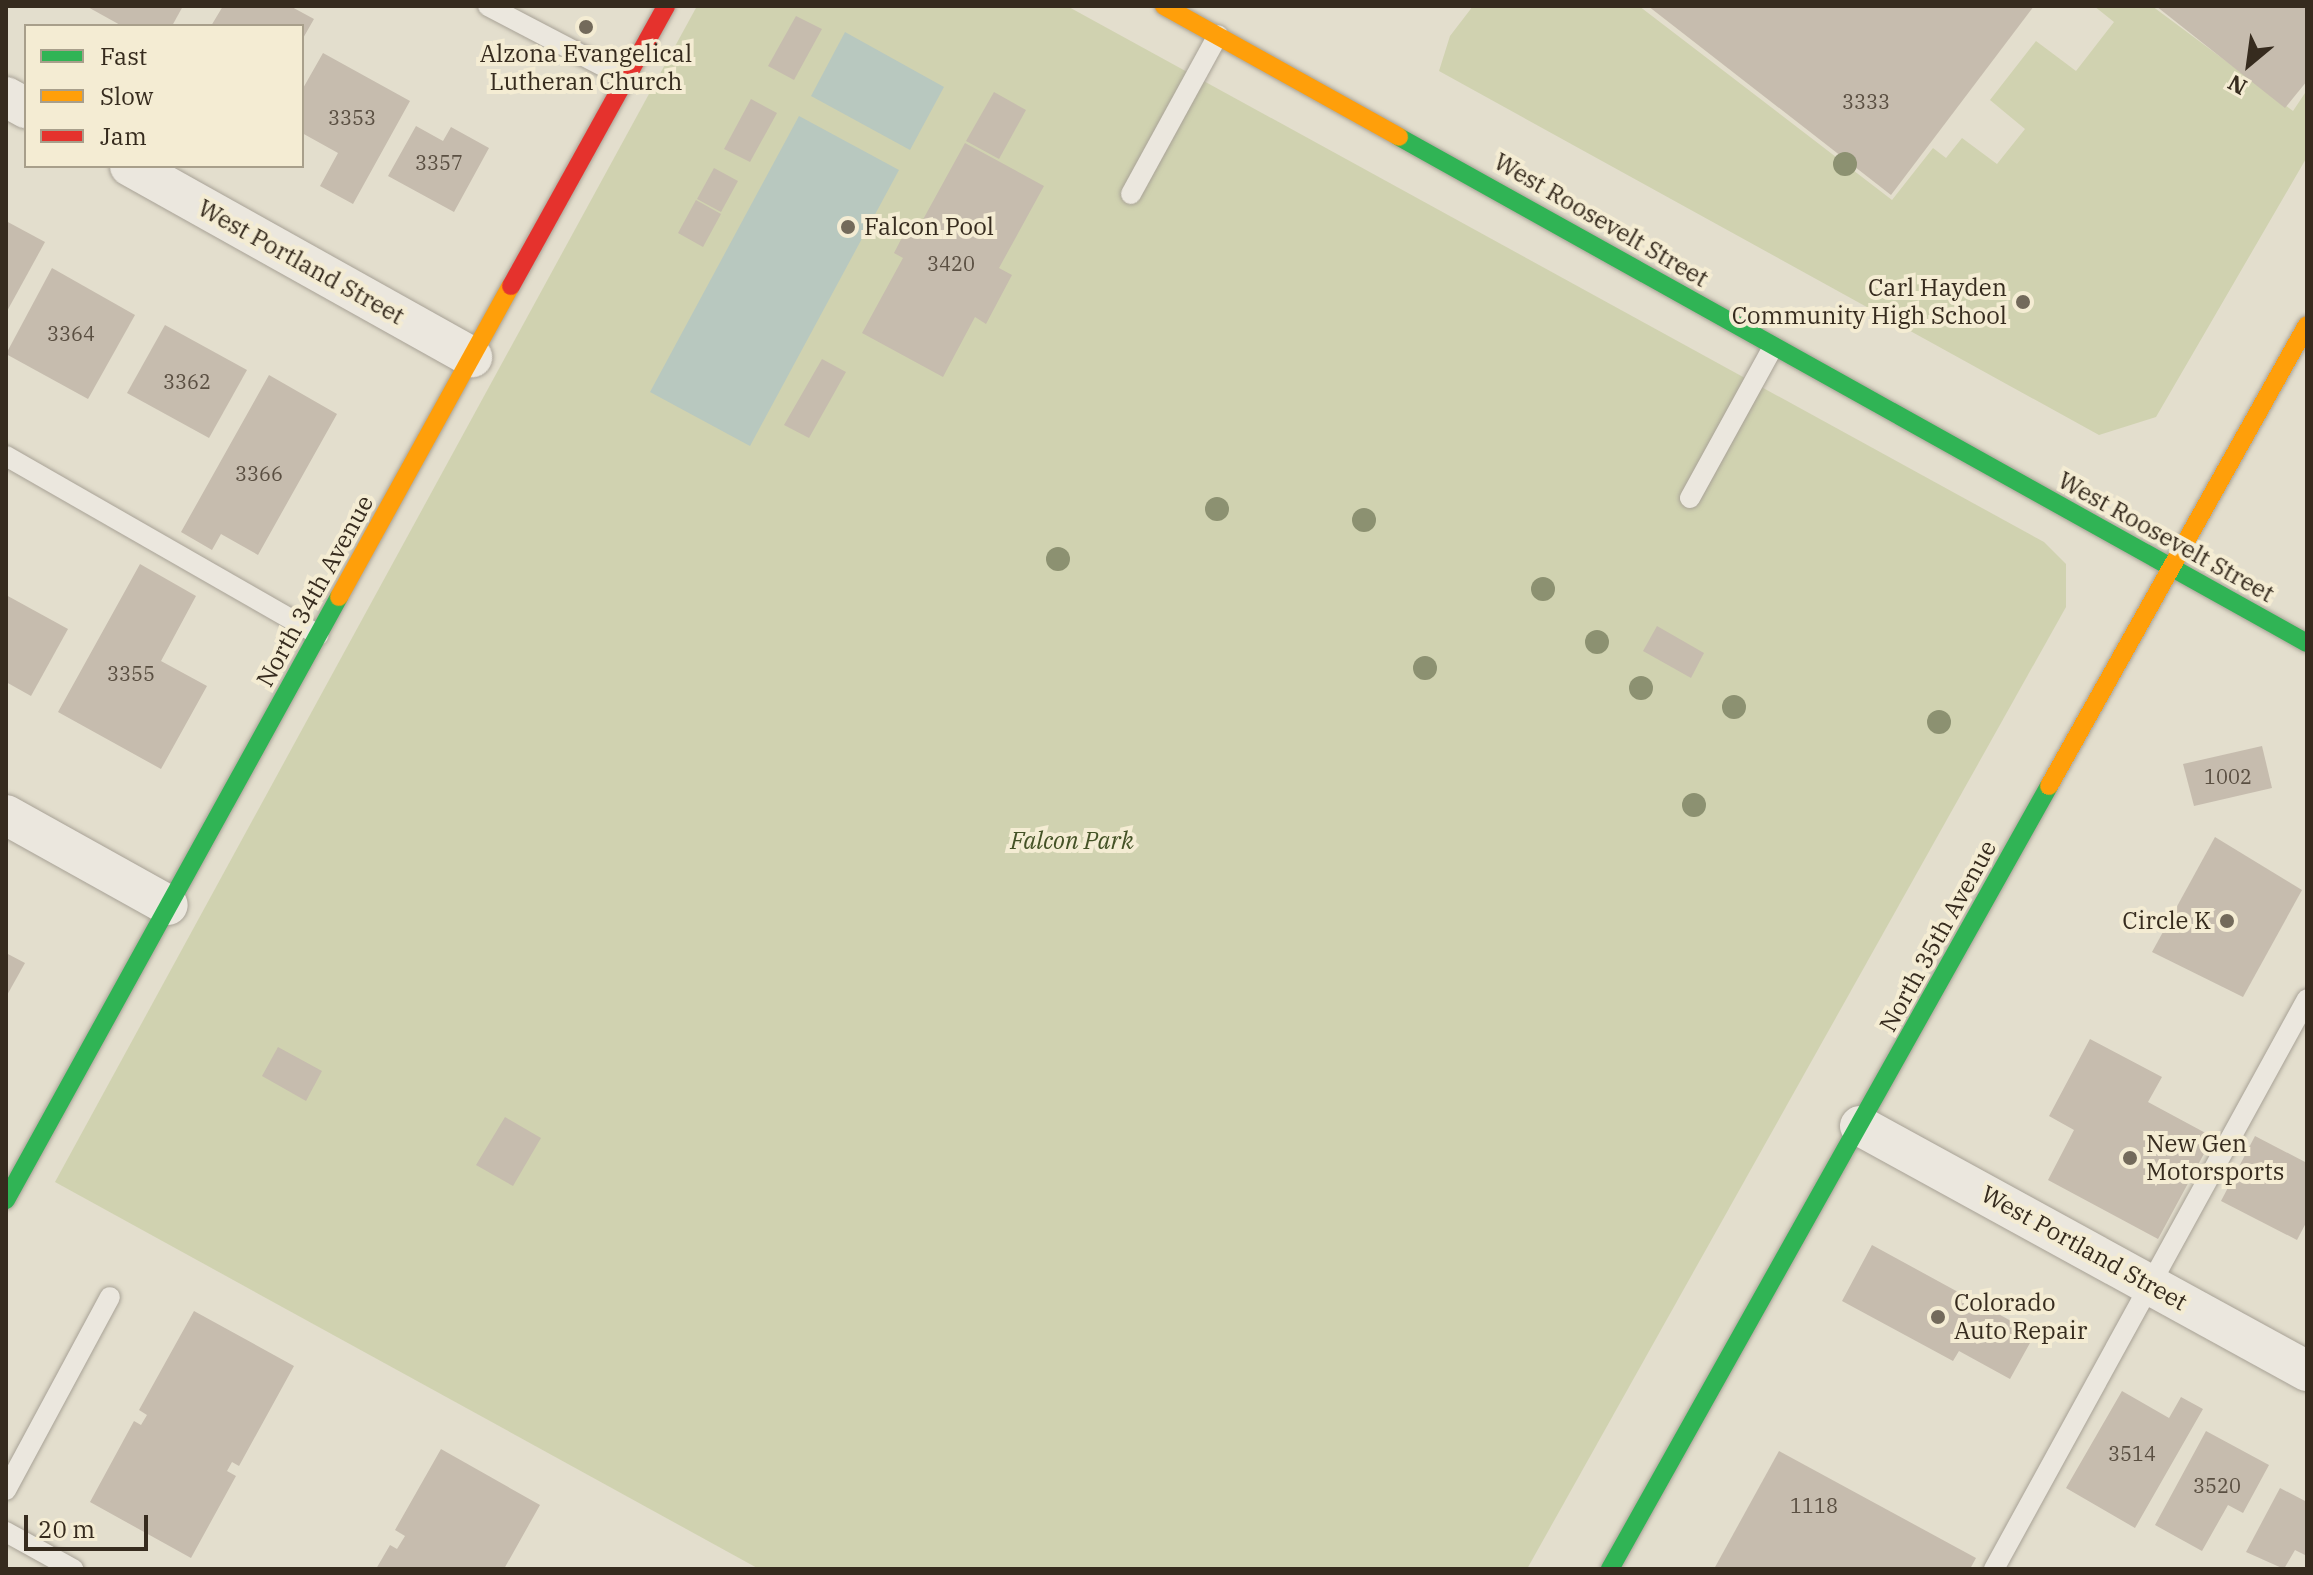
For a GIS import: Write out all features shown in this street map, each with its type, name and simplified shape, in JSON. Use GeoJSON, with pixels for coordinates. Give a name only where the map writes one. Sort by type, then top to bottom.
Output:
{"type":"FeatureCollection","features":[{"type":"Feature","properties":{"kind":"street","name":"North 34th Avenue"},"geometry":{"type":"LineString","coordinates":[[6,1200],[13,1170],[168,905],[666,6]]}},
{"type":"Feature","properties":{"kind":"street","name":"West Roosevelt Street"},"geometry":{"type":"LineString","coordinates":[[1164,6],[2307,643]]}},
{"type":"Feature","properties":{"kind":"street"},"geometry":{"type":"LineString","coordinates":[[6,97],[24,107]]}},
{"type":"Feature","properties":{"kind":"street","name":"West Portland Street"},"geometry":{"type":"LineString","coordinates":[[134,168],[472,357]]}},
{"type":"Feature","properties":{"kind":"street","name":"North 35th Avenue"},"geometry":{"type":"LineString","coordinates":[[1610,1569],[2307,325]]}},
{"type":"Feature","properties":{"kind":"street"},"geometry":{"type":"LineString","coordinates":[[6,815],[168,905]]}},
{"type":"Feature","properties":{"kind":"street","name":"West Portland Street"},"geometry":{"type":"LineString","coordinates":[[1860,1126],[2307,1371]]}},
{"type":"Feature","properties":{"kind":"lane"},"geometry":{"type":"LineString","coordinates":[[488,6],[626,78]]}},
{"type":"Feature","properties":{"kind":"lane"},"geometry":{"type":"LineString","coordinates":[[1131,194],[1218,35]]}},
{"type":"Feature","properties":{"kind":"lane"},"geometry":{"type":"LineString","coordinates":[[1690,498],[1773,347]]}},
{"type":"Feature","properties":{"kind":"lane"},"geometry":{"type":"LineString","coordinates":[[6,456],[318,635]]}},
{"type":"Feature","properties":{"kind":"lane"},"geometry":{"type":"LineString","coordinates":[[1994,1569],[2305,1008]]}},
{"type":"Feature","properties":{"kind":"lane"},"geometry":{"type":"LineString","coordinates":[[6,1490],[110,1297]]}},
{"type":"Feature","properties":{"kind":"lane"},"geometry":{"type":"LineString","coordinates":[[6,1532],[73,1569]]}},
{"type":"Feature","properties":{"kind":"green space","name":"Falcon Park"},"geometry":{"type":"Polygon","coordinates":[[[697,6],[1067,6],[2044,542],[2066,564],[2066,607],[1527,1569],[759,1569],[55,1182],[697,6]]]}},
{"type":"Feature","properties":{"kind":"green space","name":"Carl Hayden Community High School"},"geometry":{"type":"Polygon","coordinates":[[[1473,6],[1639,6],[1892,200],[1933,148],[1946,158],[1962,138],[1997,164],[2025,129],[1990,100],[2036,41],[2076,71],[2114,22],[2094,6],[2152,6],[2293,111],[2307,90],[2307,157],[2156,417],[2099,435],[1439,71],[1450,36],[1473,6]]]}},
{"type":"Feature","properties":{"kind":"shaded area"},"geometry":{"type":"Polygon","coordinates":[[[845,32],[944,87],[910,150],[811,96],[845,32]]]}},
{"type":"Feature","properties":{"kind":"shaded area"},"geometry":{"type":"Polygon","coordinates":[[[799,116],[899,170],[750,446],[650,392],[799,116]]]}},
{"type":"Feature","properties":{"kind":"building"},"geometry":{"type":"Polygon","coordinates":[[[86,6],[183,6],[173,24],[118,24],[86,6]]]}},
{"type":"Feature","properties":{"kind":"building"},"geometry":{"type":"Polygon","coordinates":[[[223,6],[290,6],[314,19],[304,36],[304,24],[212,24],[223,6]]]}},
{"type":"Feature","properties":{"kind":"building"},"geometry":{"type":"Polygon","coordinates":[[[1648,6],[2034,6],[1891,195],[1648,6]]]}},
{"type":"Feature","properties":{"kind":"building"},"geometry":{"type":"Polygon","coordinates":[[[2156,6],[2307,6],[2307,81],[2285,108],[2156,6]]]}},
{"type":"Feature","properties":{"kind":"building"},"geometry":{"type":"Polygon","coordinates":[[[796,16],[822,29],[794,80],[768,66],[796,16]]]}},
{"type":"Feature","properties":{"kind":"building"},"geometry":{"type":"Polygon","coordinates":[[[323,53],[410,101],[353,204],[320,186],[338,153],[304,134],[304,86],[323,53]]]}},
{"type":"Feature","properties":{"kind":"building"},"geometry":{"type":"Polygon","coordinates":[[[994,92],[1026,110],[999,159],[966,141],[994,92]]]}},
{"type":"Feature","properties":{"kind":"building"},"geometry":{"type":"Polygon","coordinates":[[[751,99],[777,113],[750,162],[724,149],[751,99]]]}},
{"type":"Feature","properties":{"kind":"building"},"geometry":{"type":"Polygon","coordinates":[[[416,126],[443,141],[451,127],[489,148],[454,212],[388,176],[416,126]]]}},
{"type":"Feature","properties":{"kind":"building"},"geometry":{"type":"Polygon","coordinates":[[[965,143],[1044,186],[999,268],[1012,275],[986,324],[975,317],[943,377],[862,333],[903,258],[894,253],[911,220],[920,225],[965,143]]]}},
{"type":"Feature","properties":{"kind":"building"},"geometry":{"type":"Polygon","coordinates":[[[714,168],[738,181],[721,212],[697,199],[714,168]]]}},
{"type":"Feature","properties":{"kind":"building"},"geometry":{"type":"Polygon","coordinates":[[[696,200],[721,214],[703,247],[678,233],[696,200]]]}},
{"type":"Feature","properties":{"kind":"building"},"geometry":{"type":"Polygon","coordinates":[[[6,221],[45,242],[6,313],[6,221]]]}},
{"type":"Feature","properties":{"kind":"building"},"geometry":{"type":"Polygon","coordinates":[[[52,268],[135,315],[88,399],[6,354],[52,268]]]}},
{"type":"Feature","properties":{"kind":"building"},"geometry":{"type":"Polygon","coordinates":[[[165,325],[247,370],[209,438],[127,393],[165,325]]]}},
{"type":"Feature","properties":{"kind":"building"},"geometry":{"type":"Polygon","coordinates":[[[822,359],[846,372],[809,438],[784,425],[822,359]]]}},
{"type":"Feature","properties":{"kind":"building"},"geometry":{"type":"Polygon","coordinates":[[[269,375],[337,414],[258,555],[221,534],[212,550],[181,532],[269,375]]]}},
{"type":"Feature","properties":{"kind":"building"},"geometry":{"type":"Polygon","coordinates":[[[140,564],[196,596],[161,661],[207,686],[161,769],[58,712],[140,564]]]}},
{"type":"Feature","properties":{"kind":"building"},"geometry":{"type":"Polygon","coordinates":[[[6,595],[68,629],[31,696],[6,682],[6,595]]]}},
{"type":"Feature","properties":{"kind":"building"},"geometry":{"type":"Polygon","coordinates":[[[1657,626],[1704,653],[1691,678],[1643,651],[1657,626]]]}},
{"type":"Feature","properties":{"kind":"building"},"geometry":{"type":"Polygon","coordinates":[[[2262,746],[2272,788],[2194,806],[2183,764],[2262,746]]]}},
{"type":"Feature","properties":{"kind":"building","name":"Circle K"},"geometry":{"type":"Polygon","coordinates":[[[2215,837],[2302,890],[2243,997],[2152,952],[2215,837]]]}},
{"type":"Feature","properties":{"kind":"building"},"geometry":{"type":"Polygon","coordinates":[[[6,953],[25,963],[6,997],[6,953]]]}},
{"type":"Feature","properties":{"kind":"building","name":"New Gen Motorsports"},"geometry":{"type":"Polygon","coordinates":[[[2090,1039],[2162,1077],[2148,1102],[2213,1137],[2158,1239],[2048,1180],[2074,1130],[2049,1116],[2090,1039]]]}},
{"type":"Feature","properties":{"kind":"building"},"geometry":{"type":"Polygon","coordinates":[[[278,1047],[322,1071],[306,1101],[262,1076],[278,1047]]]}},
{"type":"Feature","properties":{"kind":"building"},"geometry":{"type":"Polygon","coordinates":[[[505,1117],[541,1138],[513,1186],[476,1165],[505,1117]]]}},
{"type":"Feature","properties":{"kind":"building"},"geometry":{"type":"Polygon","coordinates":[[[2255,1136],[2307,1163],[2307,1221],[2297,1240],[2221,1201],[2255,1136]]]}},
{"type":"Feature","properties":{"kind":"building","name":"Colorado Auto Repair"},"geometry":{"type":"Polygon","coordinates":[[[1872,1245],[2035,1334],[2010,1379],[1959,1351],[1953,1361],[1842,1301],[1872,1245]]]}},
{"type":"Feature","properties":{"kind":"building"},"geometry":{"type":"Polygon","coordinates":[[[194,1311],[294,1366],[239,1466],[232,1462],[227,1471],[236,1476],[191,1558],[90,1502],[134,1421],[141,1425],[147,1415],[139,1410],[194,1311]]]}},
{"type":"Feature","properties":{"kind":"building"},"geometry":{"type":"Polygon","coordinates":[[[2122,1391],[2169,1418],[2181,1397],[2203,1409],[2135,1528],[2066,1488],[2122,1391]]]}},
{"type":"Feature","properties":{"kind":"building"},"geometry":{"type":"Polygon","coordinates":[[[2206,1431],[2269,1465],[2243,1513],[2228,1505],[2202,1551],[2155,1525],[2206,1431]]]}},
{"type":"Feature","properties":{"kind":"building"},"geometry":{"type":"Polygon","coordinates":[[[441,1449],[540,1505],[504,1569],[376,1569],[390,1545],[397,1549],[405,1536],[395,1530],[441,1449]]]}},
{"type":"Feature","properties":{"kind":"building"},"geometry":{"type":"Polygon","coordinates":[[[1779,1451],[1976,1558],[1970,1569],[1714,1569],[1779,1451]]]}},
{"type":"Feature","properties":{"kind":"building"},"geometry":{"type":"Polygon","coordinates":[[[2280,1488],[2307,1502],[2307,1556],[2295,1550],[2284,1569],[2246,1552],[2280,1488]]]}},
{"type":"Feature","properties":{"kind":"traffic: fast"},"geometry":{"type":"LineString","coordinates":[[1399,137],[2307,643]]}},
{"type":"Feature","properties":{"kind":"traffic: fast"},"geometry":{"type":"LineString","coordinates":[[6,1200],[339,597]]}},
{"type":"Feature","properties":{"kind":"traffic: fast"},"geometry":{"type":"LineString","coordinates":[[1610,1569],[2049,786]]}},
{"type":"Feature","properties":{"kind":"traffic: slow"},"geometry":{"type":"LineString","coordinates":[[1164,6],[1399,137]]}},
{"type":"Feature","properties":{"kind":"traffic: slow"},"geometry":{"type":"LineString","coordinates":[[339,597],[511,286]]}},
{"type":"Feature","properties":{"kind":"traffic: slow"},"geometry":{"type":"LineString","coordinates":[[2049,786],[2307,325]]}},
{"type":"Feature","properties":{"kind":"traffic: jam"},"geometry":{"type":"LineString","coordinates":[[511,286],[666,6]]}},
{"type":"Feature","properties":{"kind":"place","name":"Alzona Evangelical Lutheran Church"},"geometry":{"type":"Point","coordinates":[586,27]}},
{"type":"Feature","properties":{"kind":"place","name":"Falcon Pool"},"geometry":{"type":"Point","coordinates":[848,227]}},
{"type":"Feature","properties":{"kind":"place","name":"Carl Hayden Community High School"},"geometry":{"type":"Point","coordinates":[2023,302]}},
{"type":"Feature","properties":{"kind":"place","name":"Circle K"},"geometry":{"type":"Point","coordinates":[2227,921]}},
{"type":"Feature","properties":{"kind":"place","name":"New Gen Motorsports"},"geometry":{"type":"Point","coordinates":[2130,1158]}},
{"type":"Feature","properties":{"kind":"place","name":"Colorado Auto Repair"},"geometry":{"type":"Point","coordinates":[1938,1317]}}]}
